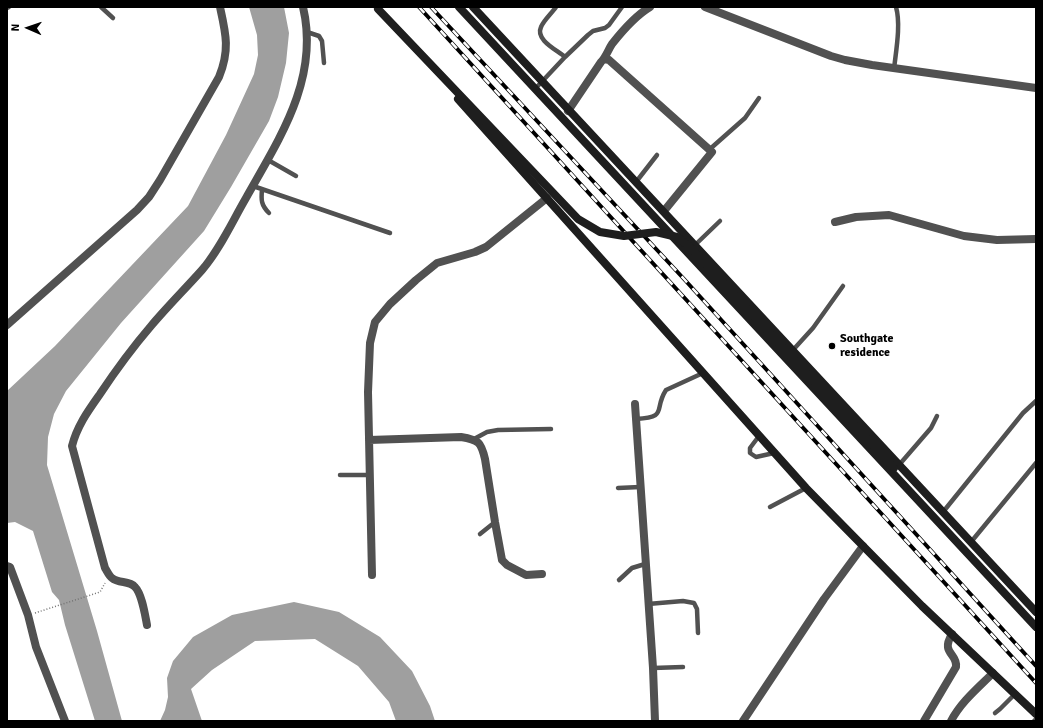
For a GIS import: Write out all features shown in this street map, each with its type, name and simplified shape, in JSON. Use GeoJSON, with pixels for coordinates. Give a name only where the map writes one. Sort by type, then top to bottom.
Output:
{"type":"FeatureCollection","features":[{"type":"Feature","properties":{"kind":"main road"},"geometry":{"type":"LineString","coordinates":[[459,7],[1036,627]]}},
{"type":"Feature","properties":{"kind":"main road"},"geometry":{"type":"LineString","coordinates":[[473,7],[568,111],[793,350],[897,466],[900,481]]}},
{"type":"Feature","properties":{"kind":"main road"},"geometry":{"type":"LineString","coordinates":[[377,8],[806,488],[952,634],[1036,714]]}},
{"type":"Feature","properties":{"kind":"main road"},"geometry":{"type":"LineString","coordinates":[[377,8],[578,219],[600,232],[616,235],[624,236],[656,232],[677,237],[691,248],[897,466],[907,473],[1036,612]]}},
{"type":"Feature","properties":{"kind":"street"},"geometry":{"type":"LineString","coordinates":[[7,325],[137,210],[153,191],[219,77],[225,63],[226,32],[220,7]]}},
{"type":"Feature","properties":{"kind":"street"},"geometry":{"type":"LineString","coordinates":[[147,625],[139,592],[128,582],[112,578],[105,568],[72,446],[75,433],[85,415],[115,371],[150,326],[203,268],[222,240],[268,160],[291,116],[300,92],[308,44],[303,7]]}},
{"type":"Feature","properties":{"kind":"street"},"geometry":{"type":"LineString","coordinates":[[568,111],[601,62],[605,59],[611,45],[640,13],[650,7]]}},
{"type":"Feature","properties":{"kind":"street"},"geometry":{"type":"LineString","coordinates":[[706,7],[831,56],[845,60],[1036,88]]}},
{"type":"Feature","properties":{"kind":"street"},"geometry":{"type":"LineString","coordinates":[[605,59],[609,60],[712,152],[664,212]]}},
{"type":"Feature","properties":{"kind":"street"},"geometry":{"type":"LineString","coordinates":[[372,575],[368,392],[370,343],[375,322],[390,304],[437,263],[475,252],[486,247],[547,198]]}},
{"type":"Feature","properties":{"kind":"street"},"geometry":{"type":"LineString","coordinates":[[835,222],[856,218],[889,215],[964,236],[997,240],[1036,239]]}},
{"type":"Feature","properties":{"kind":"street"},"geometry":{"type":"LineString","coordinates":[[635,404],[653,668],[655,721]]}},
{"type":"Feature","properties":{"kind":"street"},"geometry":{"type":"LineString","coordinates":[[369,440],[461,437],[474,439],[479,443],[486,459],[502,560],[507,565],[526,575],[542,574]]}},
{"type":"Feature","properties":{"kind":"street"},"geometry":{"type":"LineString","coordinates":[[747,720],[824,599],[863,546]]}},
{"type":"Feature","properties":{"kind":"street"},"geometry":{"type":"LineString","coordinates":[[7,566],[10,568],[28,615],[36,647],[65,721]]}},
{"type":"Feature","properties":{"kind":"street"},"geometry":{"type":"LineString","coordinates":[[924,721],[957,664],[947,646],[952,634]]}},
{"type":"Feature","properties":{"kind":"street"},"geometry":{"type":"LineString","coordinates":[[951,721],[960,706],[993,673]]}},
{"type":"Feature","properties":{"kind":"lane"},"geometry":{"type":"LineString","coordinates":[[101,7],[113,18]]}},
{"type":"Feature","properties":{"kind":"lane"},"geometry":{"type":"LineString","coordinates":[[556,7],[541,27],[540,33],[542,40],[565,57]]}},
{"type":"Feature","properties":{"kind":"lane"},"geometry":{"type":"LineString","coordinates":[[535,89],[565,57],[593,31],[605,28],[609,25],[622,7]]}},
{"type":"Feature","properties":{"kind":"lane"},"geometry":{"type":"LineString","coordinates":[[894,68],[898,13],[896,7]]}},
{"type":"Feature","properties":{"kind":"lane"},"geometry":{"type":"LineString","coordinates":[[307,32],[319,36],[322,41],[324,63]]}},
{"type":"Feature","properties":{"kind":"lane"},"geometry":{"type":"LineString","coordinates":[[710,149],[745,118],[759,98]]}},
{"type":"Feature","properties":{"kind":"lane"},"geometry":{"type":"LineString","coordinates":[[636,182],[657,155]]}},
{"type":"Feature","properties":{"kind":"lane"},"geometry":{"type":"LineString","coordinates":[[268,160],[296,176]]}},
{"type":"Feature","properties":{"kind":"lane"},"geometry":{"type":"LineString","coordinates":[[252,186],[390,233]]}},
{"type":"Feature","properties":{"kind":"lane"},"geometry":{"type":"LineString","coordinates":[[262,189],[261,199],[263,208],[268,213]]}},
{"type":"Feature","properties":{"kind":"lane"},"geometry":{"type":"LineString","coordinates":[[695,245],[720,221]]}},
{"type":"Feature","properties":{"kind":"lane"},"geometry":{"type":"LineString","coordinates":[[793,350],[812,328],[843,286]]}},
{"type":"Feature","properties":{"kind":"lane"},"geometry":{"type":"LineString","coordinates":[[636,419],[650,418],[656,415],[659,410],[662,395],[666,390],[703,373]]}},
{"type":"Feature","properties":{"kind":"lane"},"geometry":{"type":"LineString","coordinates":[[943,512],[1024,413],[1036,401]]}},
{"type":"Feature","properties":{"kind":"lane"},"geometry":{"type":"LineString","coordinates":[[897,466],[919,443],[937,416]]}},
{"type":"Feature","properties":{"kind":"lane"},"geometry":{"type":"LineString","coordinates":[[474,439],[487,432],[498,430],[552,429]]}},
{"type":"Feature","properties":{"kind":"lane"},"geometry":{"type":"LineString","coordinates":[[759,436],[750,448],[750,453],[756,457],[774,453]]}},
{"type":"Feature","properties":{"kind":"lane"},"geometry":{"type":"LineString","coordinates":[[971,542],[1036,463]]}},
{"type":"Feature","properties":{"kind":"lane"},"geometry":{"type":"LineString","coordinates":[[340,474],[369,475]]}},
{"type":"Feature","properties":{"kind":"lane"},"geometry":{"type":"LineString","coordinates":[[618,488],[640,487]]}},
{"type":"Feature","properties":{"kind":"lane"},"geometry":{"type":"LineString","coordinates":[[770,507],[806,488]]}},
{"type":"Feature","properties":{"kind":"lane"},"geometry":{"type":"LineString","coordinates":[[480,534],[495,522]]}},
{"type":"Feature","properties":{"kind":"lane"},"geometry":{"type":"LineString","coordinates":[[619,580],[632,568],[645,564]]}},
{"type":"Feature","properties":{"kind":"lane"},"geometry":{"type":"LineString","coordinates":[[648,604],[684,601],[694,603],[697,609],[698,633]]}},
{"type":"Feature","properties":{"kind":"lane"},"geometry":{"type":"LineString","coordinates":[[653,668],[683,667]]}},
{"type":"Feature","properties":{"kind":"lane"},"geometry":{"type":"LineString","coordinates":[[995,713],[1015,694]]}},
{"type":"Feature","properties":{"kind":"path"},"geometry":{"type":"LineString","coordinates":[[28,615],[100,592],[105,585],[105,568]]}},
{"type":"Feature","properties":{"kind":"shaded area"},"geometry":{"type":"Polygon","coordinates":[[[249,7],[284,7],[289,33],[286,63],[278,97],[269,121],[204,231],[121,323],[66,391],[54,414],[48,437],[47,465],[97,631],[122,721],[95,721],[65,625],[59,600],[52,592],[33,531],[15,522],[7,523],[7,391],[55,346],[188,206],[226,135],[254,74],[258,55],[257,35],[249,7]]]}},
{"type":"Feature","properties":{"kind":"shaded area"},"geometry":{"type":"Polygon","coordinates":[[[294,602],[339,612],[380,637],[412,671],[430,706],[435,721],[396,721],[389,702],[358,666],[315,639],[255,641],[212,670],[191,689],[202,721],[160,721],[165,710],[168,697],[167,678],[173,661],[193,637],[232,615],[294,602]]]}},
{"type":"Feature","properties":{"kind":"railway"},"geometry":{"type":"LineString","coordinates":[[419,7],[1036,683]]}},
{"type":"Feature","properties":{"kind":"railway"},"geometry":{"type":"LineString","coordinates":[[431,7],[684,279],[1036,666]]}},
{"type":"Feature","properties":{"kind":"place","name":"Southgate residence"},"geometry":{"type":"Point","coordinates":[832,346]}}]}
